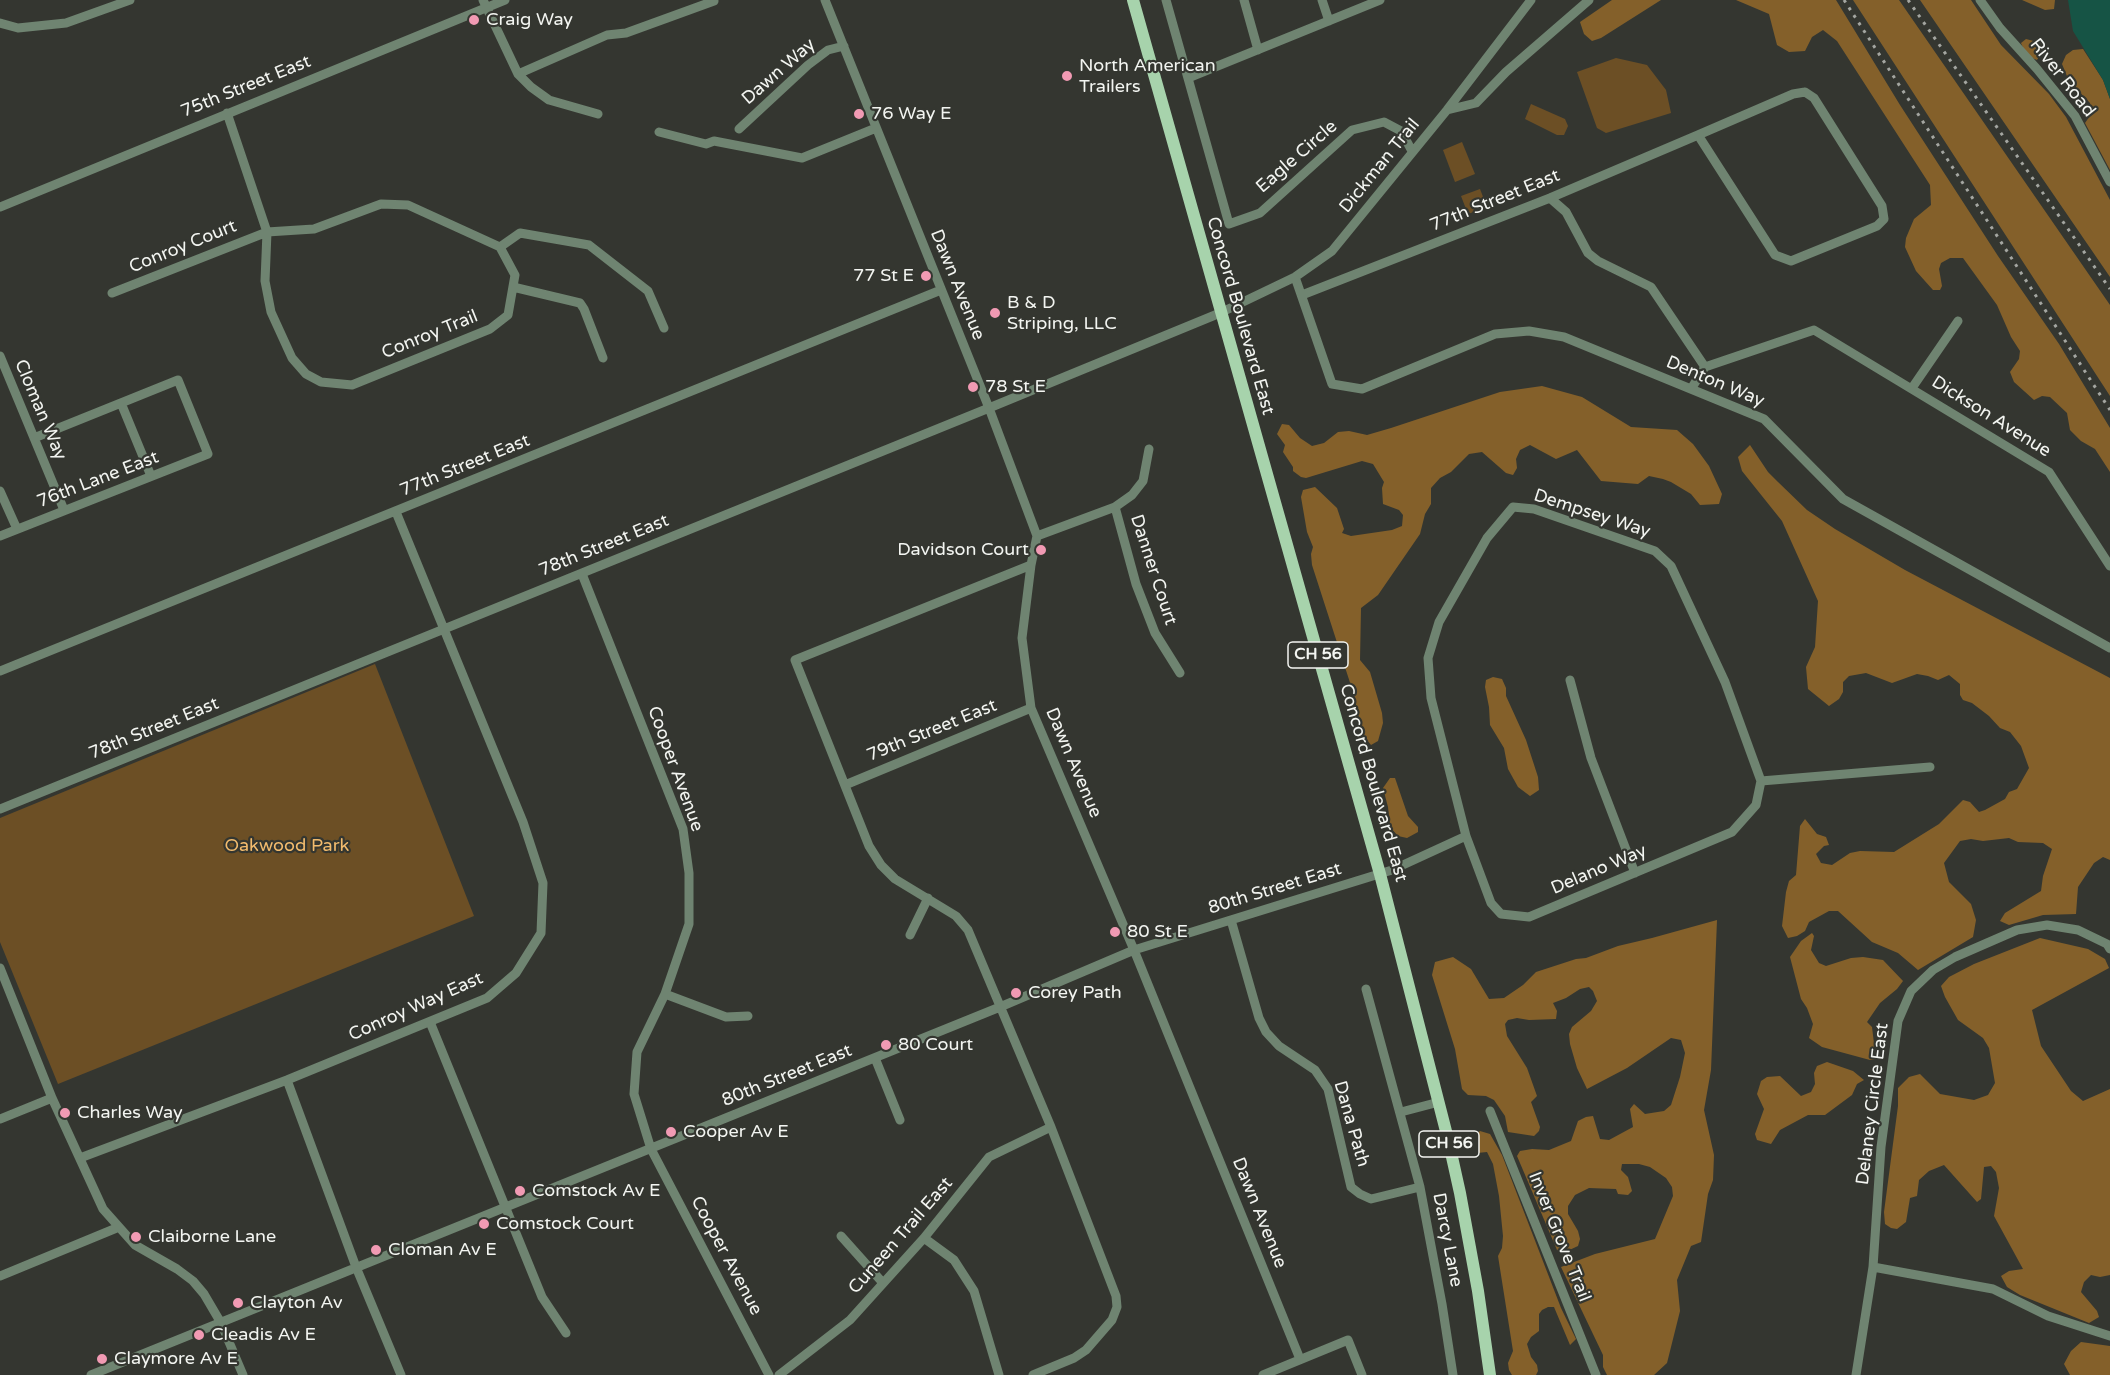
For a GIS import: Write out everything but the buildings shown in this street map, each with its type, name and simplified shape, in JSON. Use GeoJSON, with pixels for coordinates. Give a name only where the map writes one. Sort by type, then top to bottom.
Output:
{"type":"FeatureCollection","features":[{"type":"Feature","properties":{"kind":"main road","name":"Concord Boulevard East"},"geometry":{"type":"LineString","coordinates":[[1133,0],[1380,874],[1439,1102],[1469,1239],[1490,1375]]}},
{"type":"Feature","properties":{"kind":"street"},"geometry":{"type":"LineString","coordinates":[[0,23],[18,28],[66,23],[130,0]]}},
{"type":"Feature","properties":{"kind":"street","name":"75th Street East"},"geometry":{"type":"LineString","coordinates":[[0,207],[485,4],[505,0]]}},
{"type":"Feature","properties":{"kind":"street","name":"Dawn Avenue"},"geometry":{"type":"LineString","coordinates":[[825,0],[990,408],[1037,536],[1022,638],[1031,708],[1134,950],[1300,1359]]}},
{"type":"Feature","properties":{"kind":"street"},"geometry":{"type":"LineString","coordinates":[[1166,0],[1188,78],[1380,0]]}},
{"type":"Feature","properties":{"kind":"street"},"geometry":{"type":"LineString","coordinates":[[1244,0],[1258,50]]}},
{"type":"Feature","properties":{"kind":"street"},"geometry":{"type":"LineString","coordinates":[[1322,0],[1329,21]]}},
{"type":"Feature","properties":{"kind":"street","name":"Dickman Trail"},"geometry":{"type":"LineString","coordinates":[[1220,313],[1296,277],[1332,251],[1447,110],[1531,0]]}},
{"type":"Feature","properties":{"kind":"street"},"geometry":{"type":"LineString","coordinates":[[1447,110],[1476,103],[1506,72],[1589,0]]}},
{"type":"Feature","properties":{"kind":"street","name":"River Road"},"geometry":{"type":"LineString","coordinates":[[1980,0],[2000,28],[2075,116],[2110,182]]}},
{"type":"Feature","properties":{"kind":"street"},"geometry":{"type":"LineString","coordinates":[[518,74],[606,35],[626,33],[714,1]]}},
{"type":"Feature","properties":{"kind":"street"},"geometry":{"type":"LineString","coordinates":[[485,4],[518,74],[531,87],[549,100],[598,114]]}},
{"type":"Feature","properties":{"kind":"street","name":"Dawn Way"},"geometry":{"type":"LineString","coordinates":[[739,129],[808,65],[828,50],[844,46]]}},
{"type":"Feature","properties":{"kind":"street","name":"Eagle Circle"},"geometry":{"type":"LineString","coordinates":[[1188,78],[1229,224],[1260,213],[1352,130],[1384,122],[1401,131],[1412,151]]}},
{"type":"Feature","properties":{"kind":"street","name":"77th Street East"},"geometry":{"type":"LineString","coordinates":[[1302,295],[1550,198],[1793,94],[1805,92],[1814,98],[1882,206],[1884,219],[1877,226],[1791,261],[1775,255],[1698,135]]}},
{"type":"Feature","properties":{"kind":"street","name":"Conroy Trail"},"geometry":{"type":"LineString","coordinates":[[227,113],[267,232],[265,281],[271,312],[292,358],[306,374],[321,382],[352,385],[489,329],[508,315],[515,275],[500,247]]}},
{"type":"Feature","properties":{"kind":"street"},"geometry":{"type":"LineString","coordinates":[[659,132],[706,144],[714,141],[723,142],[802,158],[876,128]]}},
{"type":"Feature","properties":{"kind":"street"},"geometry":{"type":"LineString","coordinates":[[1550,198],[1566,213],[1588,253],[1598,261],[1651,287],[1705,367]]}},
{"type":"Feature","properties":{"kind":"street"},"geometry":{"type":"LineString","coordinates":[[267,232],[314,229],[381,204],[408,205],[500,247],[520,233],[589,245],[648,291],[664,328]]}},
{"type":"Feature","properties":{"kind":"street","name":"Conroy Court"},"geometry":{"type":"LineString","coordinates":[[112,293],[267,232]]}},
{"type":"Feature","properties":{"kind":"street"},"geometry":{"type":"LineString","coordinates":[[1296,277],[1302,295]]}},
{"type":"Feature","properties":{"kind":"street"},"geometry":{"type":"LineString","coordinates":[[513,287],[580,303],[603,358]]}},
{"type":"Feature","properties":{"kind":"street","name":"77th Street East"},"geometry":{"type":"LineString","coordinates":[[0,671],[941,290]]}},
{"type":"Feature","properties":{"kind":"street","name":"Denton Way"},"geometry":{"type":"LineString","coordinates":[[1302,295],[1332,384],[1362,389],[1495,334],[1529,331],[1564,337],[1764,420],[1843,500],[2110,648]]}},
{"type":"Feature","properties":{"kind":"street","name":"78th Street East"},"geometry":{"type":"LineString","coordinates":[[0,809],[1220,313]]}},
{"type":"Feature","properties":{"kind":"street"},"geometry":{"type":"LineString","coordinates":[[1691,389],[1705,367],[1814,330],[1912,388],[1958,321]]}},
{"type":"Feature","properties":{"kind":"street","name":"Cloman Way"},"geometry":{"type":"LineString","coordinates":[[0,356],[64,510]]}},
{"type":"Feature","properties":{"kind":"street","name":"76th Lane East"},"geometry":{"type":"LineString","coordinates":[[0,536],[208,454],[178,380],[121,402]]}},
{"type":"Feature","properties":{"kind":"street","name":"Dickson Avenue"},"geometry":{"type":"LineString","coordinates":[[1912,388],[2049,472],[2110,566]]}},
{"type":"Feature","properties":{"kind":"street"},"geometry":{"type":"LineString","coordinates":[[34,438],[121,402],[151,476]]}},
{"type":"Feature","properties":{"kind":"street"},"geometry":{"type":"LineString","coordinates":[[1037,536],[1115,507],[1132,495],[1143,481],[1149,448]]}},
{"type":"Feature","properties":{"kind":"street"},"geometry":{"type":"LineString","coordinates":[[0,491],[17,529]]}},
{"type":"Feature","properties":{"kind":"street","name":"Danner Court"},"geometry":{"type":"LineString","coordinates":[[1115,507],[1136,584],[1155,633],[1180,673]]}},
{"type":"Feature","properties":{"kind":"street","name":"Dempsey Way"},"geometry":{"type":"LineString","coordinates":[[1466,836],[1431,698],[1428,658],[1439,622],[1487,538],[1513,507],[1534,509],[1655,551],[1671,566],[1725,682],[1761,781]]}},
{"type":"Feature","properties":{"kind":"street","name":"Conroy Way East"},"geometry":{"type":"LineString","coordinates":[[80,1158],[286,1080],[487,998],[516,973],[541,933],[543,883],[523,822],[396,512]]}},
{"type":"Feature","properties":{"kind":"street"},"geometry":{"type":"LineString","coordinates":[[1031,565],[795,660],[869,846],[881,865],[896,879],[956,916],[968,930],[1051,1127],[1116,1296],[1117,1307],[1112,1320],[1086,1350],[1074,1358],[1033,1375]]}},
{"type":"Feature","properties":{"kind":"street","name":"Cooper Avenue"},"geometry":{"type":"LineString","coordinates":[[582,574],[683,829],[689,873],[689,924],[664,994],[637,1052],[634,1094],[651,1149],[770,1375]]}},
{"type":"Feature","properties":{"kind":"street"},"geometry":{"type":"LineString","coordinates":[[1570,680],[1591,758],[1635,873]]}},
{"type":"Feature","properties":{"kind":"street","name":"79th Street East"},"geometry":{"type":"LineString","coordinates":[[845,785],[1031,708]]}},
{"type":"Feature","properties":{"kind":"street"},"geometry":{"type":"LineString","coordinates":[[1761,781],[1930,767]]}},
{"type":"Feature","properties":{"kind":"street","name":"Delano Way"},"geometry":{"type":"LineString","coordinates":[[1466,836],[1491,903],[1501,914],[1529,917],[1732,831],[1756,805],[1761,781]]}},
{"type":"Feature","properties":{"kind":"street","name":"80th Street East"},"geometry":{"type":"LineString","coordinates":[[92,1375],[875,1058],[1134,950],[1380,874],[1466,836]]}},
{"type":"Feature","properties":{"kind":"street"},"geometry":{"type":"LineString","coordinates":[[910,935],[928,898]]}},
{"type":"Feature","properties":{"kind":"street","name":"Dana Path"},"geometry":{"type":"LineString","coordinates":[[1231,920],[1259,1018],[1266,1032],[1278,1046],[1315,1070],[1328,1089],[1351,1188],[1371,1199],[1419,1187]]}},
{"type":"Feature","properties":{"kind":"street","name":"Delaney Circle East"},"geometry":{"type":"LineString","coordinates":[[1856,1375],[1873,1267],[1881,1147],[1898,1021],[1911,991],[1933,970],[1955,957],[2017,930],[2047,925],[2078,930],[2107,944],[2110,949]]}},
{"type":"Feature","properties":{"kind":"street"},"geometry":{"type":"LineString","coordinates":[[0,968],[52,1098],[103,1209],[135,1245],[193,1281],[212,1305],[243,1375]]}},
{"type":"Feature","properties":{"kind":"street","name":"Darcy Lane"},"geometry":{"type":"LineString","coordinates":[[1366,989],[1401,1112],[1419,1187],[1442,1304],[1453,1375]]}},
{"type":"Feature","properties":{"kind":"street"},"geometry":{"type":"LineString","coordinates":[[664,994],[726,1017],[748,1016]]}},
{"type":"Feature","properties":{"kind":"street"},"geometry":{"type":"LineString","coordinates":[[430,1022],[542,1297],[567,1333]]}},
{"type":"Feature","properties":{"kind":"street"},"geometry":{"type":"LineString","coordinates":[[875,1058],[900,1120]]}},
{"type":"Feature","properties":{"kind":"street"},"geometry":{"type":"LineString","coordinates":[[286,1080],[356,1267],[401,1375]]}},
{"type":"Feature","properties":{"kind":"street"},"geometry":{"type":"LineString","coordinates":[[0,1119],[52,1098]]}},
{"type":"Feature","properties":{"kind":"street"},"geometry":{"type":"LineString","coordinates":[[1401,1112],[1439,1102]]}},
{"type":"Feature","properties":{"kind":"street","name":"Inver Grove Trail"},"geometry":{"type":"LineString","coordinates":[[1490,1111],[1596,1375]]}},
{"type":"Feature","properties":{"kind":"street","name":"Cuneen Trail East"},"geometry":{"type":"LineString","coordinates":[[779,1375],[850,1320],[924,1238],[989,1157],[1051,1127]]}},
{"type":"Feature","properties":{"kind":"street"},"geometry":{"type":"LineString","coordinates":[[0,1276],[119,1227]]}},
{"type":"Feature","properties":{"kind":"street"},"geometry":{"type":"LineString","coordinates":[[841,1236],[884,1283]]}},
{"type":"Feature","properties":{"kind":"street"},"geometry":{"type":"LineString","coordinates":[[924,1238],[954,1260],[974,1291],[999,1375]]}},
{"type":"Feature","properties":{"kind":"street"},"geometry":{"type":"LineString","coordinates":[[1873,1267],[1993,1289],[2048,1316],[2110,1336]]}},
{"type":"Feature","properties":{"kind":"street"},"geometry":{"type":"LineString","coordinates":[[1263,1375],[1348,1340],[1362,1375]]}},
{"type":"Feature","properties":{"kind":"green space"},"geometry":{"type":"Polygon","coordinates":[[[1616,58],[1647,65],[1666,90],[1671,113],[1606,133],[1597,128],[1577,72],[1616,58]]]}},
{"type":"Feature","properties":{"kind":"green space"},"geometry":{"type":"Polygon","coordinates":[[[1531,104],[1565,119],[1568,126],[1564,135],[1557,135],[1525,119],[1531,104]]]}},
{"type":"Feature","properties":{"kind":"green space"},"geometry":{"type":"Polygon","coordinates":[[[1462,142],[1475,174],[1455,182],[1443,150],[1462,142]]]}},
{"type":"Feature","properties":{"kind":"green space"},"geometry":{"type":"Polygon","coordinates":[[[1480,189],[1487,207],[1468,214],[1461,196],[1480,189]]]}},
{"type":"Feature","properties":{"kind":"green space","name":"Oakwood Park"},"geometry":{"type":"Polygon","coordinates":[[[375,664],[474,916],[58,1084],[0,942],[0,818],[375,664]]]}},
{"type":"Feature","properties":{"kind":"shaded area"},"geometry":{"type":"Polygon","coordinates":[[[1612,0],[1661,0],[1601,38],[1592,41],[1584,34],[1580,22],[1612,0]]]}},
{"type":"Feature","properties":{"kind":"shaded area"},"geometry":{"type":"Polygon","coordinates":[[[1736,0],[1836,0],[1900,105],[1998,256],[2059,344],[2110,428],[2110,472],[2095,449],[2081,441],[2070,430],[2067,413],[2050,397],[2042,396],[2034,400],[2014,382],[2010,372],[2019,359],[2020,351],[1997,305],[1963,258],[1950,258],[1941,263],[1939,269],[1942,286],[1940,290],[1933,290],[1916,271],[1905,247],[1906,238],[1914,219],[1931,205],[1930,185],[1837,41],[1823,30],[1812,37],[1805,51],[1789,52],[1777,45],[1769,14],[1736,0]]]}},
{"type":"Feature","properties":{"kind":"shaded area"},"geometry":{"type":"Polygon","coordinates":[[[1853,0],[1899,0],[2110,305],[2110,396],[1853,0]]]}},
{"type":"Feature","properties":{"kind":"shaded area"},"geometry":{"type":"Polygon","coordinates":[[[1920,0],[1971,0],[2001,45],[2049,94],[2066,117],[2110,200],[2110,277],[1920,0]]]}},
{"type":"Feature","properties":{"kind":"shaded area"},"geometry":{"type":"Polygon","coordinates":[[[2022,0],[2055,0],[2054,9],[2045,10],[2022,0]]]}},
{"type":"Feature","properties":{"kind":"shaded area"},"geometry":{"type":"Polygon","coordinates":[[[2068,0],[2110,0],[2110,99],[2103,80],[2073,31],[2068,0]]]}},
{"type":"Feature","properties":{"kind":"shaded area"},"geometry":{"type":"Polygon","coordinates":[[[2026,39],[2041,43],[2043,50],[2037,60],[2024,50],[2021,43],[2026,39]]]}},
{"type":"Feature","properties":{"kind":"shaded area"},"geometry":{"type":"Polygon","coordinates":[[[2083,49],[2103,80],[2110,99],[2110,170],[2085,123],[2092,113],[2090,103],[2069,81],[2062,64],[2066,55],[2073,50],[2083,49]]]}},
{"type":"Feature","properties":{"kind":"shaded area"},"geometry":{"type":"Polygon","coordinates":[[[1542,386],[1582,397],[1631,427],[1677,430],[1693,444],[1709,466],[1722,494],[1719,504],[1700,505],[1691,494],[1671,482],[1649,476],[1638,484],[1601,481],[1577,450],[1556,459],[1530,445],[1520,450],[1516,459],[1517,468],[1513,475],[1506,473],[1482,452],[1469,454],[1431,488],[1431,504],[1425,514],[1420,534],[1378,595],[1361,608],[1360,660],[1370,672],[1383,723],[1378,741],[1371,745],[1362,734],[1354,695],[1312,565],[1313,547],[1307,532],[1301,497],[1303,490],[1315,487],[1337,508],[1344,529],[1342,533],[1351,536],[1392,530],[1402,526],[1403,515],[1399,510],[1383,504],[1384,482],[1373,464],[1362,461],[1306,478],[1301,477],[1293,471],[1293,467],[1283,452],[1285,445],[1277,434],[1282,424],[1289,425],[1300,438],[1312,446],[1324,443],[1338,432],[1349,431],[1367,435],[1500,392],[1542,386]]]}},
{"type":"Feature","properties":{"kind":"shaded area"},"geometry":{"type":"Polygon","coordinates":[[[1750,445],[1768,472],[1778,482],[1807,510],[1835,529],[1905,570],[2110,678],[2110,860],[2103,857],[2094,863],[2078,887],[2076,914],[2043,915],[2009,925],[2000,921],[2005,913],[2041,891],[2043,876],[2052,849],[2043,843],[2018,842],[2009,838],[1983,841],[1971,839],[1960,841],[1944,863],[1949,882],[1971,904],[1976,920],[1973,937],[1918,970],[1898,953],[1872,942],[1838,911],[1829,911],[1809,922],[1805,931],[1788,938],[1782,926],[1786,892],[1789,881],[1796,875],[1800,826],[1805,819],[1817,834],[1826,837],[1829,845],[1824,846],[1816,854],[1821,863],[1832,865],[1850,853],[1860,851],[1894,852],[1939,824],[1963,800],[1970,802],[1979,812],[2005,799],[2009,792],[2017,789],[2029,768],[2021,746],[2010,732],[2000,728],[1972,703],[1963,700],[1960,695],[1960,684],[1949,675],[1938,680],[1917,674],[1892,683],[1866,673],[1849,676],[1843,682],[1843,692],[1839,699],[1829,706],[1808,689],[1806,667],[1815,647],[1818,601],[1782,521],[1742,471],[1738,457],[1750,445]]]}},
{"type":"Feature","properties":{"kind":"shaded area"},"geometry":{"type":"Polygon","coordinates":[[[1493,677],[1502,679],[1506,688],[1506,696],[1526,740],[1538,777],[1539,790],[1530,796],[1518,787],[1508,769],[1504,748],[1490,725],[1485,687],[1486,680],[1493,677]]]}},
{"type":"Feature","properties":{"kind":"shaded area"},"geometry":{"type":"Polygon","coordinates":[[[1390,778],[1395,778],[1408,816],[1418,827],[1418,832],[1407,838],[1398,836],[1390,827],[1383,788],[1390,778]]]}},
{"type":"Feature","properties":{"kind":"shaded area"},"geometry":{"type":"Polygon","coordinates":[[[1717,920],[1711,1070],[1704,1110],[1714,1155],[1713,1180],[1708,1194],[1701,1242],[1691,1246],[1677,1280],[1680,1311],[1667,1363],[1654,1375],[1607,1375],[1603,1367],[1603,1355],[1561,1267],[1595,1254],[1655,1239],[1673,1196],[1672,1187],[1666,1178],[1650,1167],[1639,1164],[1622,1164],[1621,1170],[1628,1177],[1632,1191],[1628,1195],[1618,1194],[1616,1189],[1589,1188],[1575,1195],[1568,1206],[1568,1214],[1580,1239],[1578,1246],[1563,1253],[1557,1250],[1517,1156],[1520,1151],[1549,1150],[1571,1141],[1578,1121],[1586,1117],[1593,1116],[1600,1139],[1609,1140],[1633,1127],[1630,1109],[1634,1104],[1645,1114],[1664,1111],[1671,1105],[1680,1077],[1685,1053],[1681,1040],[1671,1038],[1627,1068],[1587,1089],[1577,1068],[1569,1034],[1572,1027],[1591,1011],[1597,1001],[1589,987],[1580,989],[1553,1003],[1557,1011],[1556,1019],[1517,1018],[1508,1020],[1505,1024],[1507,1036],[1527,1068],[1537,1096],[1531,1102],[1540,1127],[1534,1136],[1508,1132],[1505,1116],[1494,1100],[1486,1096],[1468,1095],[1462,1089],[1455,1049],[1432,975],[1435,962],[1453,957],[1471,969],[1489,999],[1504,998],[1523,985],[1536,972],[1618,946],[1717,920]]]}},
{"type":"Feature","properties":{"kind":"shaded area"},"geometry":{"type":"Polygon","coordinates":[[[1812,933],[1814,936],[1811,950],[1819,963],[1826,966],[1851,958],[1863,957],[1883,960],[1903,981],[1880,1003],[1867,1022],[1872,1027],[1876,1060],[1822,1047],[1809,1038],[1813,1024],[1801,999],[1790,957],[1801,941],[1812,933]]]}},
{"type":"Feature","properties":{"kind":"shaded area"},"geometry":{"type":"Polygon","coordinates":[[[2040,938],[2088,949],[2105,959],[2109,968],[2032,1010],[2041,1046],[2071,1091],[2083,1101],[2110,1089],[2110,1275],[2100,1277],[2091,1275],[2084,1282],[2081,1292],[2097,1311],[2099,1317],[2089,1323],[2020,1295],[2007,1287],[2001,1276],[2009,1271],[2023,1269],[1994,1216],[1999,1188],[1996,1172],[1991,1166],[1984,1167],[1981,1199],[1977,1202],[1944,1165],[1929,1171],[1919,1180],[1917,1196],[1910,1198],[1906,1222],[1897,1229],[1885,1224],[1884,1212],[1898,1106],[1898,1088],[1909,1077],[1920,1074],[1940,1094],[1974,1100],[1988,1095],[1995,1083],[1989,1048],[1983,1038],[1958,1020],[1941,986],[1949,977],[1974,964],[2040,938]]]}},
{"type":"Feature","properties":{"kind":"shaded area"},"geometry":{"type":"Polygon","coordinates":[[[1827,1062],[1853,1071],[1864,1080],[1857,1084],[1852,1095],[1825,1115],[1808,1115],[1780,1130],[1771,1144],[1757,1140],[1755,1134],[1764,1109],[1757,1094],[1761,1081],[1767,1077],[1780,1076],[1801,1096],[1811,1092],[1815,1084],[1814,1073],[1817,1066],[1827,1062]]]}},
{"type":"Feature","properties":{"kind":"shaded area"},"geometry":{"type":"Polygon","coordinates":[[[1480,1131],[1490,1134],[1502,1155],[1561,1308],[1576,1339],[1570,1345],[1554,1307],[1542,1310],[1539,1314],[1539,1331],[1531,1337],[1527,1344],[1531,1357],[1537,1365],[1536,1375],[1512,1375],[1509,1370],[1508,1363],[1513,1351],[1498,1256],[1502,1248],[1503,1236],[1499,1196],[1493,1164],[1487,1152],[1477,1153],[1475,1135],[1480,1131]]]}},
{"type":"Feature","properties":{"kind":"shaded area"},"geometry":{"type":"Polygon","coordinates":[[[2081,1342],[2110,1346],[2110,1375],[2070,1375],[2064,1364],[2071,1351],[2081,1342]]]}},
{"type":"Feature","properties":{"kind":"railway"},"geometry":{"type":"LineString","coordinates":[[1844,0],[2110,410]]}},
{"type":"Feature","properties":{"kind":"railway"},"geometry":{"type":"LineString","coordinates":[[1908,0],[2110,289]]}},
{"type":"Feature","properties":{"kind":"place","name":"Craig Way"},"geometry":{"type":"Point","coordinates":[474,20]}},
{"type":"Feature","properties":{"kind":"place","name":"North American Trailers"},"geometry":{"type":"Point","coordinates":[1067,76]}},
{"type":"Feature","properties":{"kind":"place","name":"76 Way E"},"geometry":{"type":"Point","coordinates":[859,114]}},
{"type":"Feature","properties":{"kind":"place","name":"77 St E"},"geometry":{"type":"Point","coordinates":[926,276]}},
{"type":"Feature","properties":{"kind":"place","name":"B & D Striping, LLC"},"geometry":{"type":"Point","coordinates":[995,313]}},
{"type":"Feature","properties":{"kind":"place","name":"78 St E"},"geometry":{"type":"Point","coordinates":[973,387]}},
{"type":"Feature","properties":{"kind":"place","name":"Davidson Court"},"geometry":{"type":"Point","coordinates":[1041,550]}},
{"type":"Feature","properties":{"kind":"place","name":"80 St E"},"geometry":{"type":"Point","coordinates":[1115,932]}},
{"type":"Feature","properties":{"kind":"place","name":"Corey Path"},"geometry":{"type":"Point","coordinates":[1016,993]}},
{"type":"Feature","properties":{"kind":"place","name":"80 Court"},"geometry":{"type":"Point","coordinates":[886,1045]}},
{"type":"Feature","properties":{"kind":"place","name":"Charles Way"},"geometry":{"type":"Point","coordinates":[65,1113]}},
{"type":"Feature","properties":{"kind":"place","name":"Cooper Av E"},"geometry":{"type":"Point","coordinates":[671,1132]}},
{"type":"Feature","properties":{"kind":"place","name":"Comstock Av E"},"geometry":{"type":"Point","coordinates":[520,1191]}},
{"type":"Feature","properties":{"kind":"place","name":"Comstock Court"},"geometry":{"type":"Point","coordinates":[484,1224]}},
{"type":"Feature","properties":{"kind":"place","name":"Claiborne Lane"},"geometry":{"type":"Point","coordinates":[136,1237]}},
{"type":"Feature","properties":{"kind":"place","name":"Cloman Av E"},"geometry":{"type":"Point","coordinates":[376,1250]}},
{"type":"Feature","properties":{"kind":"place","name":"Clayton Av"},"geometry":{"type":"Point","coordinates":[238,1303]}},
{"type":"Feature","properties":{"kind":"place","name":"Cleadis Av E"},"geometry":{"type":"Point","coordinates":[199,1335]}},
{"type":"Feature","properties":{"kind":"place","name":"Claymore Av E"},"geometry":{"type":"Point","coordinates":[102,1359]}}]}
